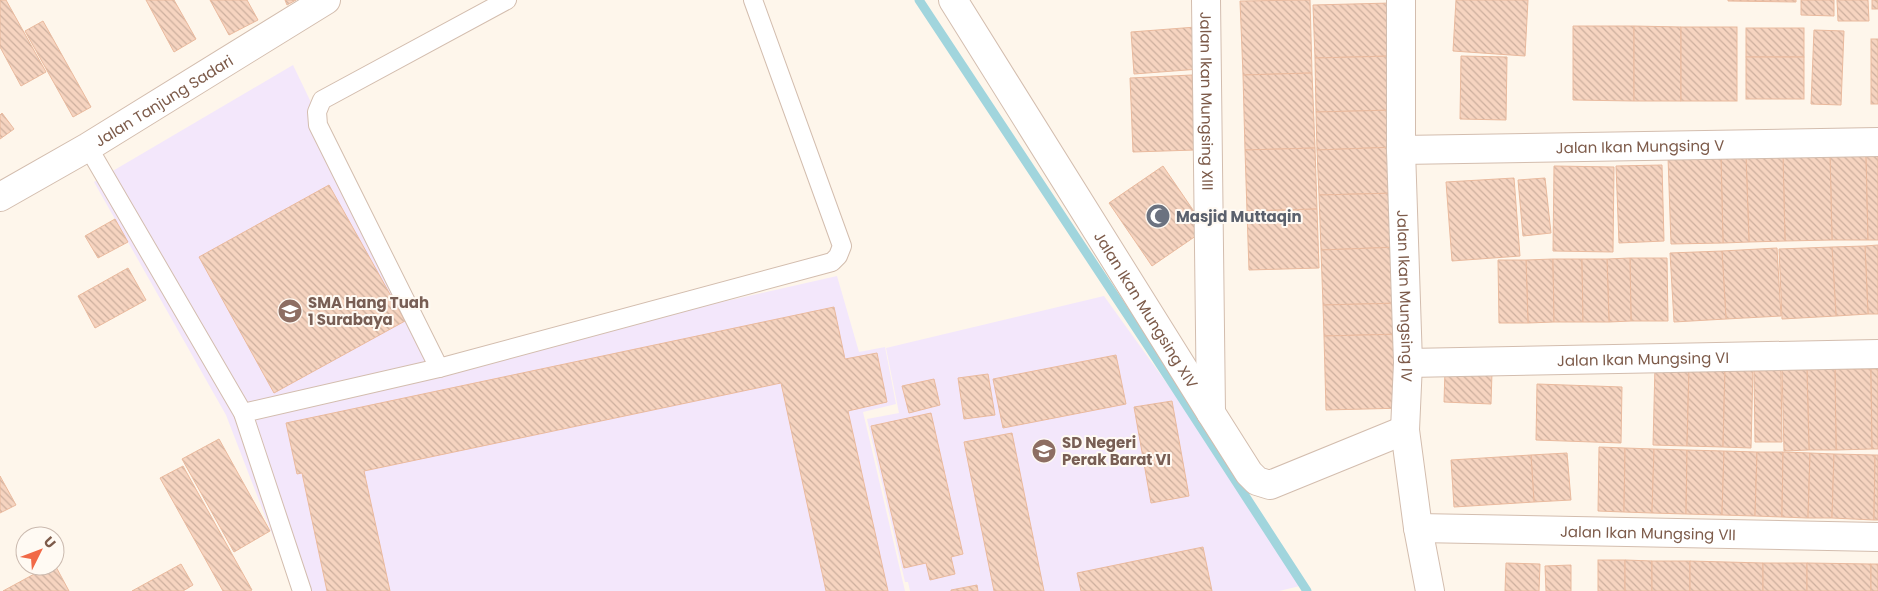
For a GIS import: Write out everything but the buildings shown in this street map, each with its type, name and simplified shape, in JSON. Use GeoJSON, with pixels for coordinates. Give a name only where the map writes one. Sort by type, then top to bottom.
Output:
{"type":"FeatureCollection","features":[{"type":"Feature","properties":{"kind":"street","name":"Jalan Tanjung Sadari"},"geometry":{"type":"LineString","coordinates":[[0,197],[88,147],[326,0]]}},
{"type":"Feature","properties":{"kind":"street","name":"Jalan Ikan Mungsing XIV"},"geometry":{"type":"LineString","coordinates":[[953,0],[1211,414],[1257,481],[1270,485],[1405,430]]}},
{"type":"Feature","properties":{"kind":"street","name":"Jalan Ikan Mungsing XIII"},"geometry":{"type":"LineString","coordinates":[[1206,0],[1211,414]]}},
{"type":"Feature","properties":{"kind":"street","name":"Jalan Ikan Mungsing IV"},"geometry":{"type":"LineString","coordinates":[[1401,0],[1401,150],[1408,362],[1405,430],[1418,528],[1430,591]]}},
{"type":"Feature","properties":{"kind":"street","name":"Jalan Ikan Mungsing V"},"geometry":{"type":"LineString","coordinates":[[1401,150],[1878,142]]}},
{"type":"Feature","properties":{"kind":"street","name":"Jalan Ikan Mungsing VI"},"geometry":{"type":"LineString","coordinates":[[1408,362],[1878,354]]}},
{"type":"Feature","properties":{"kind":"street","name":"Jalan Ikan Mungsing VII"},"geometry":{"type":"LineString","coordinates":[[1418,528],[1878,537]]}},
{"type":"Feature","properties":{"kind":"lane"},"geometry":{"type":"LineString","coordinates":[[439,368],[318,125],[317,112],[322,100],[476,7],[507,0]]}},
{"type":"Feature","properties":{"kind":"lane"},"geometry":{"type":"LineString","coordinates":[[243,413],[439,368],[832,262],[838,256],[842,246],[753,0]]}},
{"type":"Feature","properties":{"kind":"lane"},"geometry":{"type":"LineString","coordinates":[[88,147],[243,413],[302,591]]}},
{"type":"Feature","properties":{"kind":"shaded area","name":"SMA Hang Tuah 1 Surabaya"},"geometry":{"type":"Polygon","coordinates":[[[293,65],[438,366],[837,276],[859,352],[885,347],[896,404],[863,412],[905,591],[294,591],[226,415],[94,182],[293,65]]]}},
{"type":"Feature","properties":{"kind":"shaded area","name":"SD Negeri Perak Barat VI"},"geometry":{"type":"Polygon","coordinates":[[[1104,296],[1199,428],[1300,586],[1279,591],[910,591],[908,582],[905,582],[867,419],[899,413],[886,348],[1104,296]]]}},
{"type":"Feature","properties":{"kind":"waterway"},"geometry":{"type":"LineString","coordinates":[[919,0],[1150,349],[1307,591]]}},
{"type":"Feature","properties":{"kind":"place","name":"Masjid Muttaqin"},"geometry":{"type":"Point","coordinates":[1158,216]}},
{"type":"Feature","properties":{"kind":"place","name":"SMA Hang Tuah 1 Surabaya"},"geometry":{"type":"Point","coordinates":[290,311]}},
{"type":"Feature","properties":{"kind":"place","name":"SD Negeri Perak Barat VI"},"geometry":{"type":"Point","coordinates":[1044,451]}}]}
